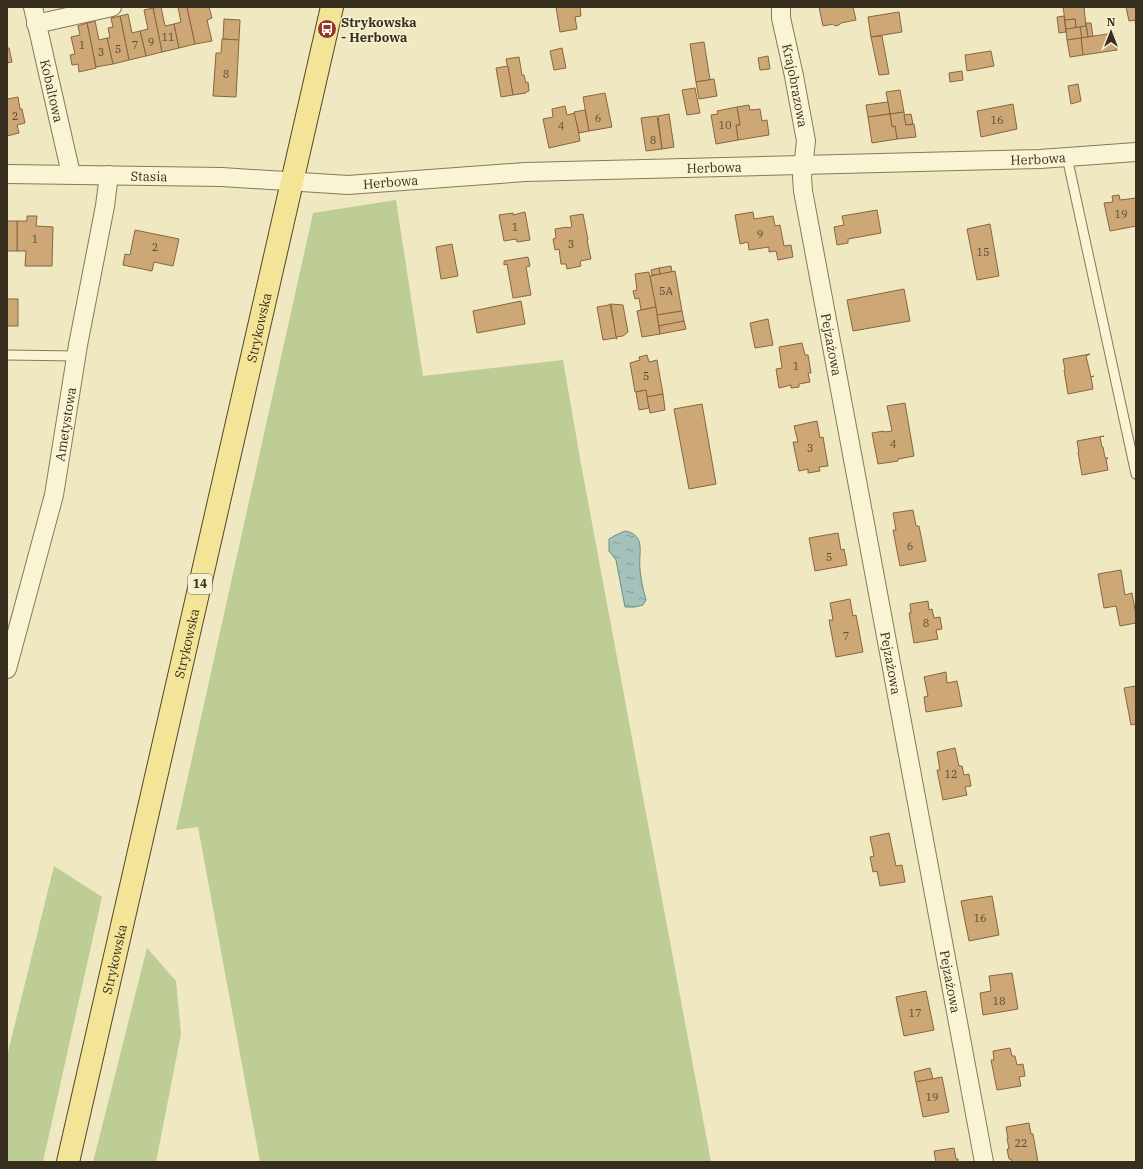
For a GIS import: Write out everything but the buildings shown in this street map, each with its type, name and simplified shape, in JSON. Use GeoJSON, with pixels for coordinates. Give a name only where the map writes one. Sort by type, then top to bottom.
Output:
{"type":"FeatureCollection","features":[{"type":"Feature","properties":{"kind":"main road","name":"Strykowska"},"geometry":{"type":"LineString","coordinates":[[68,1162],[332,7]]}},
{"type":"Feature","properties":{"kind":"street"},"geometry":{"type":"LineString","coordinates":[[34,15],[112,7]]}},
{"type":"Feature","properties":{"kind":"street","name":"Krajobrazowa"},"geometry":{"type":"LineString","coordinates":[[781,7],[781,18],[806,141],[803,164]]}},
{"type":"Feature","properties":{"kind":"street","name":"Kobaltowa"},"geometry":{"type":"LineString","coordinates":[[34,15],[71,174]]}},
{"type":"Feature","properties":{"kind":"street","name":"Herbowa"},"geometry":{"type":"LineString","coordinates":[[292,182],[348,185],[525,172],[1040,159],[1136,152]]}},
{"type":"Feature","properties":{"kind":"street","name":"Pejzażowa"},"geometry":{"type":"LineString","coordinates":[[803,164],[802,177],[805,198],[984,1162]]}},
{"type":"Feature","properties":{"kind":"street","name":"Stasia"},"geometry":{"type":"LineString","coordinates":[[7,174],[222,177],[292,182]]}},
{"type":"Feature","properties":{"kind":"street","name":"Ametystowa"},"geometry":{"type":"LineString","coordinates":[[7,669],[54,495],[76,356],[105,206],[109,175]]}},
{"type":"Feature","properties":{"kind":"lane"},"geometry":{"type":"LineString","coordinates":[[1067,157],[1136,474]]}},
{"type":"Feature","properties":{"kind":"lane"},"geometry":{"type":"LineString","coordinates":[[7,355],[76,356]]}},
{"type":"Feature","properties":{"kind":"green space"},"geometry":{"type":"Polygon","coordinates":[[[396,200],[423,376],[563,360],[711,1162],[260,1162],[198,827],[176,830],[313,213],[396,200]]]}},
{"type":"Feature","properties":{"kind":"green space"},"geometry":{"type":"Polygon","coordinates":[[[54,866],[102,897],[43,1162],[7,1162],[7,1056],[54,866]]]}},
{"type":"Feature","properties":{"kind":"green space"},"geometry":{"type":"Polygon","coordinates":[[[147,948],[176,981],[181,1034],[156,1162],[93,1162],[147,948]]]}},
{"type":"Feature","properties":{"kind":"water"},"geometry":{"type":"Polygon","coordinates":[[[625,531],[632,533],[636,537],[640,546],[640,573],[646,600],[643,605],[635,607],[625,607],[616,560],[609,551],[609,539],[625,531]]]}},
{"type":"Feature","properties":{"kind":"place","name":"Strykowska - Herbowa"},"geometry":{"type":"Point","coordinates":[327,29]}}]}
